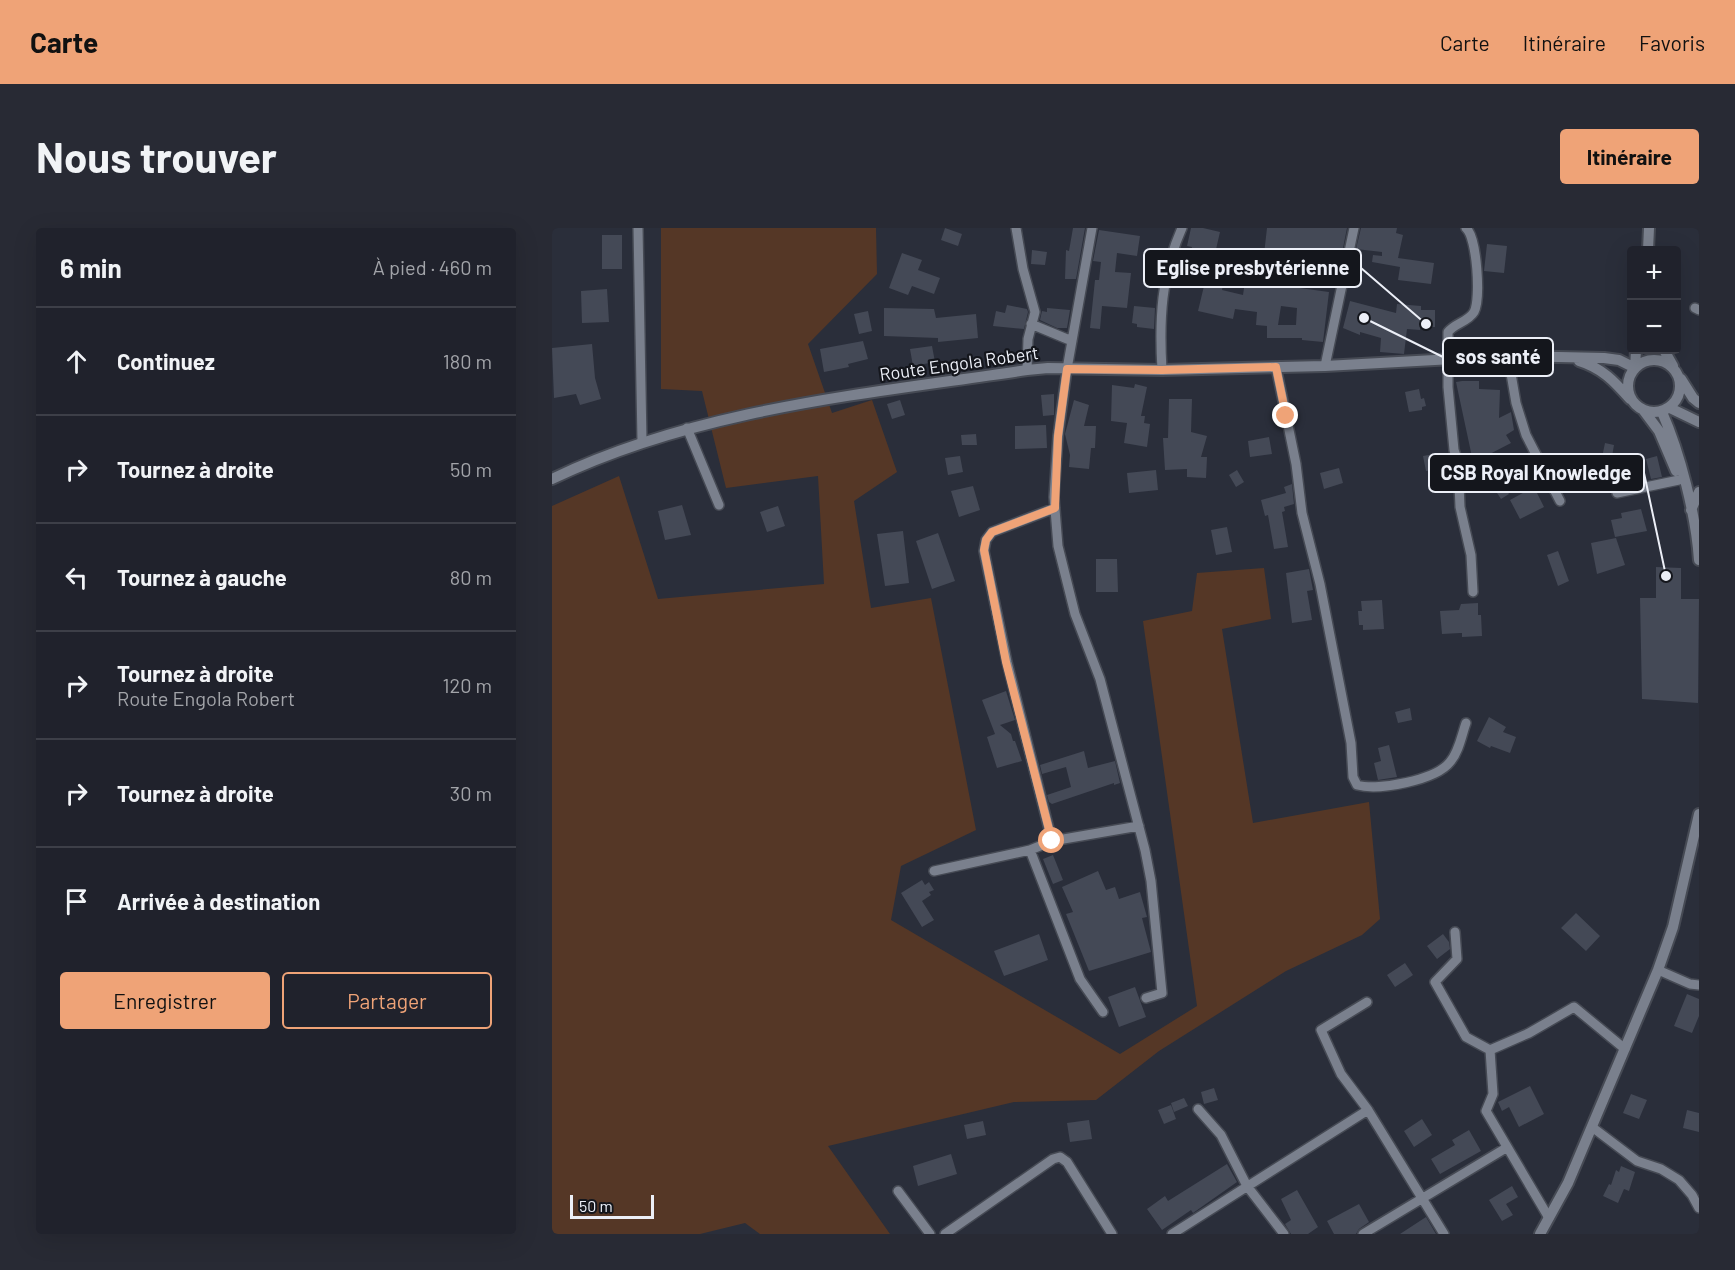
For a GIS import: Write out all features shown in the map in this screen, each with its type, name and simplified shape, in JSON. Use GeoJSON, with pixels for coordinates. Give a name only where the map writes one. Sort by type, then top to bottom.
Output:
{"type":"FeatureCollection","features":[{"type":"Feature","properties":{"kind":"street"},"geometry":{"type":"LineString","coordinates":[[638,228],[642,441]]}},
{"type":"Feature","properties":{"kind":"street"},"geometry":{"type":"LineString","coordinates":[[1016,228],[1024,275],[1034,308],[1028,339],[1027,370]]}},
{"type":"Feature","properties":{"kind":"street"},"geometry":{"type":"LineString","coordinates":[[1092,228],[1067,369],[1058,436],[1055,508],[1058,546],[1075,614],[1100,679],[1151,880],[1162,993],[1146,998]]}},
{"type":"Feature","properties":{"kind":"street"},"geometry":{"type":"LineString","coordinates":[[1162,370],[1160,330],[1162,293],[1168,265],[1182,228]]}},
{"type":"Feature","properties":{"kind":"street"},"geometry":{"type":"LineString","coordinates":[[1325,366],[1354,228]]}},
{"type":"Feature","properties":{"kind":"street"},"geometry":{"type":"LineString","coordinates":[[1466,228],[1470,231],[1474,244],[1477,303],[1471,316],[1450,330],[1448,387],[1454,450],[1458,462],[1460,507],[1471,555],[1473,592]]}},
{"type":"Feature","properties":{"kind":"street"},"geometry":{"type":"LineString","coordinates":[[1648,246],[1649,228]]}},
{"type":"Feature","properties":{"kind":"street"},"geometry":{"type":"LineString","coordinates":[[1031,324],[1072,341]]}},
{"type":"Feature","properties":{"kind":"street"},"geometry":{"type":"LineString","coordinates":[[1636,354],[1635,368],[1628,384],[1629,393],[1633,402],[1644,411],[1659,431],[1688,499]]}},
{"type":"Feature","properties":{"kind":"street"},"geometry":{"type":"LineString","coordinates":[[1644,411],[1653,413],[1666,410],[1675,403],[1681,389],[1677,374],[1666,354]]}},
{"type":"Feature","properties":{"kind":"street"},"geometry":{"type":"LineString","coordinates":[[1508,356],[1516,403],[1526,435],[1560,501]]}},
{"type":"Feature","properties":{"kind":"street","name":"Route Engola Robert"},"geometry":{"type":"LineString","coordinates":[[552,479],[590,461],[642,441],[687,428],[785,406],[1027,370],[1162,370],[1325,366],[1508,356],[1619,360],[1635,368]]}},
{"type":"Feature","properties":{"kind":"street","name":"Route Engola Robert"},"geometry":{"type":"LineString","coordinates":[[1564,357],[1594,366],[1615,381],[1633,402]]}},
{"type":"Feature","properties":{"kind":"street"},"geometry":{"type":"LineString","coordinates":[[1635,368],[1649,360],[1658,360],[1672,367],[1693,398],[1699,403]]}},
{"type":"Feature","properties":{"kind":"street"},"geometry":{"type":"LineString","coordinates":[[1276,367],[1296,464],[1302,513],[1320,584],[1352,743],[1353,777],[1357,785],[1383,788],[1431,774],[1449,764],[1466,723]]}},
{"type":"Feature","properties":{"kind":"street"},"geometry":{"type":"LineString","coordinates":[[1666,410],[1699,422]]}},
{"type":"Feature","properties":{"kind":"street"},"geometry":{"type":"LineString","coordinates":[[1666,410],[1699,547],[1699,560]]}},
{"type":"Feature","properties":{"kind":"street"},"geometry":{"type":"LineString","coordinates":[[687,428],[719,505]]}},
{"type":"Feature","properties":{"kind":"street"},"geometry":{"type":"LineString","coordinates":[[1617,493],[1679,480]]}},
{"type":"Feature","properties":{"kind":"street"},"geometry":{"type":"LineString","coordinates":[[1691,511],[1699,492]]}},
{"type":"Feature","properties":{"kind":"street"},"geometry":{"type":"LineString","coordinates":[[1052,841],[1006,662],[984,550],[986,540],[992,532],[1055,508]]}},
{"type":"Feature","properties":{"kind":"street"},"geometry":{"type":"LineString","coordinates":[[1540,1234],[1568,1184],[1658,970],[1673,927],[1699,814]]}},
{"type":"Feature","properties":{"kind":"street"},"geometry":{"type":"LineString","coordinates":[[934,871],[1030,850],[1052,841],[1139,826]]}},
{"type":"Feature","properties":{"kind":"street"},"geometry":{"type":"LineString","coordinates":[[1030,850],[1080,979],[1102,1012]]}},
{"type":"Feature","properties":{"kind":"street"},"geometry":{"type":"LineString","coordinates":[[1455,932],[1457,959],[1435,982],[1466,1037],[1490,1050]]}},
{"type":"Feature","properties":{"kind":"street"},"geometry":{"type":"LineString","coordinates":[[1658,970],[1690,984],[1699,985]]}},
{"type":"Feature","properties":{"kind":"street"},"geometry":{"type":"LineString","coordinates":[[1367,1002],[1321,1030],[1341,1074],[1368,1110],[1444,1234]]}},
{"type":"Feature","properties":{"kind":"street"},"geometry":{"type":"LineString","coordinates":[[1490,1050],[1529,1033],[1574,1007],[1624,1049]]}},
{"type":"Feature","properties":{"kind":"street"},"geometry":{"type":"LineString","coordinates":[[1490,1050],[1494,1094],[1486,1111],[1549,1218]]}},
{"type":"Feature","properties":{"kind":"street"},"geometry":{"type":"LineString","coordinates":[[1198,1109],[1221,1135],[1247,1186],[1284,1234]]}},
{"type":"Feature","properties":{"kind":"street"},"geometry":{"type":"LineString","coordinates":[[1172,1234],[1368,1110]]}},
{"type":"Feature","properties":{"kind":"street"},"geometry":{"type":"LineString","coordinates":[[1592,1127],[1637,1161],[1661,1169],[1679,1180],[1692,1195],[1699,1208]]}},
{"type":"Feature","properties":{"kind":"street"},"geometry":{"type":"LineString","coordinates":[[1363,1234],[1506,1148]]}},
{"type":"Feature","properties":{"kind":"street"},"geometry":{"type":"LineString","coordinates":[[945,1234],[1053,1159],[1060,1157],[1067,1162],[1112,1234]]}},
{"type":"Feature","properties":{"kind":"street"},"geometry":{"type":"LineString","coordinates":[[898,1191],[930,1234]]}},
{"type":"Feature","properties":{"kind":"shaded area"},"geometry":{"type":"Polygon","coordinates":[[[661,228],[876,228],[877,274],[808,344],[832,413],[872,400],[897,472],[854,501],[871,608],[931,598],[976,830],[901,866],[891,920],[1120,1054],[1197,1006],[1143,621],[1192,611],[1197,573],[1264,568],[1271,619],[1222,629],[1253,823],[1369,802],[1380,919],[1362,935],[1286,971],[1159,1051],[1096,1100],[1014,1102],[828,1146],[890,1234],[760,1234],[745,1223],[700,1234],[552,1234],[552,506],[619,476],[658,599],[824,584],[818,476],[726,488],[702,391],[661,389],[661,228]]]}},
{"type":"Feature","properties":{"kind":"building"},"geometry":{"type":"Polygon","coordinates":[[[945,228],[962,234],[958,246],[941,240],[945,228]]]}},
{"type":"Feature","properties":{"kind":"building"},"geometry":{"type":"Polygon","coordinates":[[[1073,228],[1085,228],[1076,279],[1065,279],[1066,250],[1069,251],[1073,228]]]}},
{"type":"Feature","properties":{"kind":"building"},"geometry":{"type":"Polygon","coordinates":[[[1191,228],[1220,232],[1214,258],[1191,252],[1192,247],[1187,246],[1191,228]]]}},
{"type":"Feature","properties":{"kind":"building"},"geometry":{"type":"Polygon","coordinates":[[[1267,228],[1347,228],[1338,273],[1294,267],[1292,287],[1329,292],[1323,342],[1302,340],[1302,338],[1267,338],[1267,326],[1256,325],[1257,312],[1235,309],[1233,319],[1198,311],[1204,286],[1213,288],[1216,277],[1224,280],[1222,290],[1243,295],[1248,261],[1263,263],[1267,228]],[[1281,306],[1278,325],[1296,325],[1297,308],[1281,306]]]}},
{"type":"Feature","properties":{"kind":"building"},"geometry":{"type":"Polygon","coordinates":[[[1361,228],[1397,228],[1396,233],[1403,235],[1398,258],[1434,263],[1431,284],[1398,280],[1400,267],[1372,262],[1373,255],[1382,256],[1382,252],[1356,249],[1361,228]]]}},
{"type":"Feature","properties":{"kind":"building"},"geometry":{"type":"Polygon","coordinates":[[[1099,230],[1140,236],[1137,256],[1117,253],[1115,272],[1131,273],[1127,308],[1102,306],[1100,329],[1090,328],[1095,280],[1099,280],[1101,262],[1093,261],[1099,230]]]}},
{"type":"Feature","properties":{"kind":"building"},"geometry":{"type":"Polygon","coordinates":[[[602,235],[622,235],[622,269],[602,269],[602,235]]]}},
{"type":"Feature","properties":{"kind":"building"},"geometry":{"type":"Polygon","coordinates":[[[1487,244],[1507,246],[1504,273],[1484,271],[1487,244]]]}},
{"type":"Feature","properties":{"kind":"building"},"geometry":{"type":"Polygon","coordinates":[[[1032,250],[1047,252],[1045,265],[1031,264],[1032,250]]]}},
{"type":"Feature","properties":{"kind":"building"},"geometry":{"type":"Polygon","coordinates":[[[902,253],[922,260],[918,270],[940,278],[934,294],[912,286],[908,295],[889,288],[902,253]]]}},
{"type":"Feature","properties":{"kind":"building"},"geometry":{"type":"Polygon","coordinates":[[[607,289],[609,322],[582,323],[581,291],[607,289]]]}},
{"type":"Feature","properties":{"kind":"building"},"geometry":{"type":"Polygon","coordinates":[[[1350,301],[1396,313],[1397,304],[1421,306],[1421,310],[1435,310],[1435,327],[1420,327],[1420,330],[1407,329],[1404,354],[1380,352],[1381,338],[1360,332],[1360,335],[1343,328],[1350,301]]]}},
{"type":"Feature","properties":{"kind":"building"},"geometry":{"type":"Polygon","coordinates":[[[1007,305],[1027,309],[1024,329],[993,326],[996,311],[1005,313],[1007,305]]]}},
{"type":"Feature","properties":{"kind":"building"},"geometry":{"type":"Polygon","coordinates":[[[1134,306],[1155,308],[1154,329],[1137,327],[1137,324],[1132,323],[1134,306]]]}},
{"type":"Feature","properties":{"kind":"building"},"geometry":{"type":"Polygon","coordinates":[[[884,308],[934,309],[936,318],[976,314],[978,338],[938,342],[938,338],[884,336],[884,308]]]}},
{"type":"Feature","properties":{"kind":"building"},"geometry":{"type":"Polygon","coordinates":[[[1047,308],[1070,310],[1067,328],[1057,328],[1040,320],[1042,311],[1047,312],[1047,308]]]}},
{"type":"Feature","properties":{"kind":"building"},"geometry":{"type":"Polygon","coordinates":[[[868,311],[872,331],[859,334],[854,314],[868,311]]]}},
{"type":"Feature","properties":{"kind":"building"},"geometry":{"type":"Polygon","coordinates":[[[863,341],[868,359],[848,364],[849,367],[824,372],[820,349],[863,341]]]}},
{"type":"Feature","properties":{"kind":"building"},"geometry":{"type":"Polygon","coordinates":[[[592,344],[595,378],[601,399],[580,405],[576,394],[554,398],[552,348],[592,344]]]}},
{"type":"Feature","properties":{"kind":"building"},"geometry":{"type":"Polygon","coordinates":[[[932,346],[935,362],[913,366],[910,349],[932,346]]]}},
{"type":"Feature","properties":{"kind":"building"},"geometry":{"type":"Polygon","coordinates":[[[1479,381],[1479,389],[1500,390],[1499,418],[1511,412],[1514,430],[1506,435],[1511,443],[1484,457],[1509,494],[1501,499],[1482,470],[1475,471],[1456,382],[1479,381]]]}},
{"type":"Feature","properties":{"kind":"building"},"geometry":{"type":"Polygon","coordinates":[[[1135,384],[1147,387],[1141,416],[1145,416],[1144,423],[1150,424],[1147,447],[1124,443],[1127,423],[1111,421],[1112,385],[1134,388],[1135,384]]]}},
{"type":"Feature","properties":{"kind":"building"},"geometry":{"type":"Polygon","coordinates":[[[1419,389],[1421,399],[1424,398],[1426,406],[1422,407],[1422,410],[1409,412],[1405,392],[1419,389]]]}},
{"type":"Feature","properties":{"kind":"building"},"geometry":{"type":"Polygon","coordinates":[[[1054,394],[1054,415],[1043,416],[1041,395],[1054,394]]]}},
{"type":"Feature","properties":{"kind":"building"},"geometry":{"type":"Polygon","coordinates":[[[1169,399],[1192,399],[1191,432],[1207,436],[1201,457],[1207,457],[1206,478],[1187,477],[1187,469],[1165,470],[1163,438],[1168,438],[1169,399]]]}},
{"type":"Feature","properties":{"kind":"building"},"geometry":{"type":"Polygon","coordinates":[[[900,400],[905,415],[892,419],[887,404],[900,400]]]}},
{"type":"Feature","properties":{"kind":"building"},"geometry":{"type":"Polygon","coordinates":[[[1074,400],[1089,405],[1084,426],[1096,426],[1095,448],[1091,448],[1089,469],[1069,467],[1070,455],[1065,434],[1074,400]]]}},
{"type":"Feature","properties":{"kind":"building"},"geometry":{"type":"Polygon","coordinates":[[[1046,425],[1047,448],[1015,449],[1015,426],[1046,425]]]}},
{"type":"Feature","properties":{"kind":"building"},"geometry":{"type":"Polygon","coordinates":[[[976,434],[977,445],[962,445],[961,435],[976,434]]]}},
{"type":"Feature","properties":{"kind":"building"},"geometry":{"type":"Polygon","coordinates":[[[1269,437],[1272,454],[1250,457],[1248,441],[1269,437]]]}},
{"type":"Feature","properties":{"kind":"building"},"geometry":{"type":"Polygon","coordinates":[[[1605,443],[1614,445],[1610,468],[1600,467],[1605,443]]]}},
{"type":"Feature","properties":{"kind":"building"},"geometry":{"type":"Polygon","coordinates":[[[1440,453],[1442,468],[1426,471],[1423,456],[1440,453]]]}},
{"type":"Feature","properties":{"kind":"building"},"geometry":{"type":"Polygon","coordinates":[[[960,456],[963,472],[948,475],[945,458],[960,456]]]}},
{"type":"Feature","properties":{"kind":"building"},"geometry":{"type":"Polygon","coordinates":[[[1657,456],[1662,477],[1651,479],[1646,459],[1657,456]]]}},
{"type":"Feature","properties":{"kind":"building"},"geometry":{"type":"Polygon","coordinates":[[[1339,468],[1343,483],[1324,489],[1320,473],[1339,468]]]}},
{"type":"Feature","properties":{"kind":"building"},"geometry":{"type":"Polygon","coordinates":[[[1156,470],[1158,490],[1129,493],[1127,473],[1156,470]]]}},
{"type":"Feature","properties":{"kind":"building"},"geometry":{"type":"Polygon","coordinates":[[[1237,470],[1244,482],[1236,487],[1229,475],[1237,470]]]}},
{"type":"Feature","properties":{"kind":"building"},"geometry":{"type":"Polygon","coordinates":[[[1292,484],[1294,504],[1284,507],[1285,511],[1282,512],[1288,547],[1274,549],[1268,515],[1265,516],[1261,500],[1286,493],[1284,487],[1292,484]]]}},
{"type":"Feature","properties":{"kind":"building"},"geometry":{"type":"Polygon","coordinates":[[[973,486],[980,510],[959,517],[951,491],[973,486]]]}},
{"type":"Feature","properties":{"kind":"building"},"geometry":{"type":"Polygon","coordinates":[[[1534,487],[1544,507],[1520,519],[1510,500],[1534,487]]]}},
{"type":"Feature","properties":{"kind":"building"},"geometry":{"type":"Polygon","coordinates":[[[682,505],[691,535],[665,540],[658,511],[682,505]]]}},
{"type":"Feature","properties":{"kind":"building"},"geometry":{"type":"Polygon","coordinates":[[[778,506],[785,526],[767,532],[760,512],[778,506]]]}},
{"type":"Feature","properties":{"kind":"building"},"geometry":{"type":"Polygon","coordinates":[[[1641,509],[1647,531],[1615,537],[1611,520],[1622,518],[1621,513],[1641,509]]]}},
{"type":"Feature","properties":{"kind":"building"},"geometry":{"type":"Polygon","coordinates":[[[1227,527],[1232,552],[1216,555],[1211,530],[1227,527]]]}},
{"type":"Feature","properties":{"kind":"building"},"geometry":{"type":"Polygon","coordinates":[[[903,531],[909,583],[885,586],[877,534],[903,531]]]}},
{"type":"Feature","properties":{"kind":"building"},"geometry":{"type":"Polygon","coordinates":[[[938,533],[955,581],[932,589],[916,541],[938,533]]]}},
{"type":"Feature","properties":{"kind":"building"},"geometry":{"type":"Polygon","coordinates":[[[1616,538],[1625,565],[1597,574],[1591,543],[1616,538]]]}},
{"type":"Feature","properties":{"kind":"building"},"geometry":{"type":"Polygon","coordinates":[[[1558,551],[1569,581],[1558,586],[1547,555],[1558,551]]]}},
{"type":"Feature","properties":{"kind":"building"},"geometry":{"type":"Polygon","coordinates":[[[1096,559],[1117,559],[1118,592],[1096,592],[1096,559]]]}},
{"type":"Feature","properties":{"kind":"building"},"geometry":{"type":"Polygon","coordinates":[[[1656,567],[1681,568],[1681,599],[1699,599],[1698,703],[1642,699],[1640,598],[1656,598],[1656,567]]]}},
{"type":"Feature","properties":{"kind":"building"},"geometry":{"type":"Polygon","coordinates":[[[1309,569],[1313,590],[1307,591],[1312,620],[1292,623],[1286,573],[1309,569]]]}},
{"type":"Feature","properties":{"kind":"building"},"geometry":{"type":"Polygon","coordinates":[[[1382,600],[1384,629],[1363,630],[1363,625],[1359,625],[1358,611],[1362,611],[1361,601],[1382,600]]]}},
{"type":"Feature","properties":{"kind":"building"},"geometry":{"type":"Polygon","coordinates":[[[1478,603],[1482,636],[1462,637],[1462,633],[1442,634],[1440,611],[1459,610],[1461,604],[1478,603]]]}},
{"type":"Feature","properties":{"kind":"building"},"geometry":{"type":"Polygon","coordinates":[[[1006,691],[1015,720],[1000,725],[1011,734],[1022,761],[997,768],[987,737],[995,734],[982,700],[1006,691]]]}},
{"type":"Feature","properties":{"kind":"building"},"geometry":{"type":"Polygon","coordinates":[[[1410,708],[1412,720],[1398,723],[1395,712],[1410,708]]]}},
{"type":"Feature","properties":{"kind":"building"},"geometry":{"type":"Polygon","coordinates":[[[1489,717],[1506,727],[1503,732],[1516,737],[1510,753],[1491,746],[1490,748],[1477,741],[1489,717]]]}},
{"type":"Feature","properties":{"kind":"building"},"geometry":{"type":"Polygon","coordinates":[[[1389,745],[1397,777],[1378,780],[1374,763],[1381,761],[1378,748],[1389,745]]]}},
{"type":"Feature","properties":{"kind":"building"},"geometry":{"type":"Polygon","coordinates":[[[1084,751],[1088,768],[1115,761],[1120,783],[1052,804],[1047,795],[1071,787],[1066,767],[1042,774],[1040,765],[1084,751]]]}},
{"type":"Feature","properties":{"kind":"building"},"geometry":{"type":"Polygon","coordinates":[[[1053,855],[1063,880],[1053,884],[1043,859],[1053,855]]]}},
{"type":"Feature","properties":{"kind":"building"},"geometry":{"type":"Polygon","coordinates":[[[1098,871],[1106,890],[1115,887],[1119,899],[1140,892],[1147,917],[1142,918],[1151,952],[1089,971],[1066,914],[1073,912],[1062,887],[1098,871]]]}},
{"type":"Feature","properties":{"kind":"building"},"geometry":{"type":"Polygon","coordinates":[[[922,880],[925,885],[929,882],[934,890],[929,892],[931,895],[922,901],[934,920],[922,927],[901,893],[922,880]]]}},
{"type":"Feature","properties":{"kind":"building"},"geometry":{"type":"Polygon","coordinates":[[[1576,913],[1600,936],[1586,951],[1561,928],[1576,913]]]}},
{"type":"Feature","properties":{"kind":"building"},"geometry":{"type":"Polygon","coordinates":[[[1039,934],[1048,960],[1004,976],[994,951],[1039,934]]]}},
{"type":"Feature","properties":{"kind":"building"},"geometry":{"type":"Polygon","coordinates":[[[1443,934],[1449,942],[1450,949],[1437,959],[1427,946],[1443,934]]]}},
{"type":"Feature","properties":{"kind":"building"},"geometry":{"type":"Polygon","coordinates":[[[1405,963],[1413,975],[1395,987],[1387,975],[1405,963]]]}},
{"type":"Feature","properties":{"kind":"building"},"geometry":{"type":"Polygon","coordinates":[[[1135,987],[1146,1017],[1119,1027],[1108,997],[1135,987]]]}},
{"type":"Feature","properties":{"kind":"building"},"geometry":{"type":"Polygon","coordinates":[[[1687,994],[1699,999],[1699,1016],[1692,1033],[1674,1026],[1687,994]]]}},
{"type":"Feature","properties":{"kind":"building"},"geometry":{"type":"Polygon","coordinates":[[[1530,1086],[1544,1114],[1519,1127],[1509,1107],[1502,1111],[1498,1102],[1530,1086]]]}},
{"type":"Feature","properties":{"kind":"building"},"geometry":{"type":"Polygon","coordinates":[[[1214,1088],[1218,1100],[1204,1104],[1201,1092],[1214,1088]]]}},
{"type":"Feature","properties":{"kind":"building"},"geometry":{"type":"Polygon","coordinates":[[[1631,1094],[1647,1100],[1639,1119],[1623,1113],[1631,1094]]]}},
{"type":"Feature","properties":{"kind":"building"},"geometry":{"type":"Polygon","coordinates":[[[1184,1098],[1188,1106],[1174,1112],[1171,1103],[1184,1098]]]}},
{"type":"Feature","properties":{"kind":"building"},"geometry":{"type":"Polygon","coordinates":[[[1171,1105],[1176,1119],[1164,1124],[1158,1110],[1171,1105]]]}},
{"type":"Feature","properties":{"kind":"building"},"geometry":{"type":"Polygon","coordinates":[[[1687,1110],[1699,1113],[1699,1132],[1683,1128],[1687,1110]]]}},
{"type":"Feature","properties":{"kind":"building"},"geometry":{"type":"Polygon","coordinates":[[[1422,1119],[1432,1135],[1414,1147],[1404,1131],[1422,1119]]]}},
{"type":"Feature","properties":{"kind":"building"},"geometry":{"type":"Polygon","coordinates":[[[1089,1120],[1092,1139],[1070,1142],[1067,1123],[1089,1120]]]}},
{"type":"Feature","properties":{"kind":"building"},"geometry":{"type":"Polygon","coordinates":[[[983,1121],[986,1135],[967,1139],[964,1125],[983,1121]]]}},
{"type":"Feature","properties":{"kind":"building"},"geometry":{"type":"Polygon","coordinates":[[[1469,1130],[1481,1151],[1440,1174],[1431,1159],[1455,1145],[1452,1140],[1469,1130]]]}},
{"type":"Feature","properties":{"kind":"building"},"geometry":{"type":"Polygon","coordinates":[[[951,1154],[957,1174],[918,1186],[913,1166],[951,1154]]]}},
{"type":"Feature","properties":{"kind":"building"},"geometry":{"type":"Polygon","coordinates":[[[1227,1164],[1237,1182],[1193,1213],[1191,1210],[1162,1230],[1147,1209],[1165,1196],[1168,1201],[1227,1164]]]}},
{"type":"Feature","properties":{"kind":"building"},"geometry":{"type":"Polygon","coordinates":[[[1621,1166],[1635,1172],[1629,1191],[1624,1189],[1618,1203],[1603,1196],[1609,1184],[1611,1185],[1616,1170],[1619,1172],[1621,1166]]]}},
{"type":"Feature","properties":{"kind":"building"},"geometry":{"type":"Polygon","coordinates":[[[1512,1186],[1518,1197],[1506,1204],[1513,1215],[1502,1221],[1489,1200],[1512,1186]]]}},
{"type":"Feature","properties":{"kind":"building"},"geometry":{"type":"Polygon","coordinates":[[[1297,1190],[1318,1227],[1308,1234],[1291,1234],[1285,1224],[1291,1220],[1281,1199],[1297,1190]]]}},
{"type":"Feature","properties":{"kind":"building"},"geometry":{"type":"Polygon","coordinates":[[[1359,1204],[1369,1222],[1356,1234],[1334,1234],[1327,1221],[1359,1204]]]}},
{"type":"Feature","properties":{"kind":"building"},"geometry":{"type":"Polygon","coordinates":[[[1426,1217],[1436,1234],[1400,1234],[1426,1217]]]}},
{"type":"Feature","properties":{"kind":"place","name":"sos santé"},"geometry":{"type":"Point","coordinates":[1364,318]}},
{"type":"Feature","properties":{"kind":"place","name":"Eglise presbytérienne"},"geometry":{"type":"Point","coordinates":[1426,324]}},
{"type":"Feature","properties":{"kind":"place","name":"CSB Royal Knowledge"},"geometry":{"type":"Point","coordinates":[1666,576]}},
{"type":"Feature","properties":{"kind":"route"},"geometry":{"type":"LineString","coordinates":[[1052,841],[1006,662],[984,550],[986,540],[992,532],[1055,508],[1058,436],[1067,369],[1162,370],[1276,367],[1286,416]]}}]}
